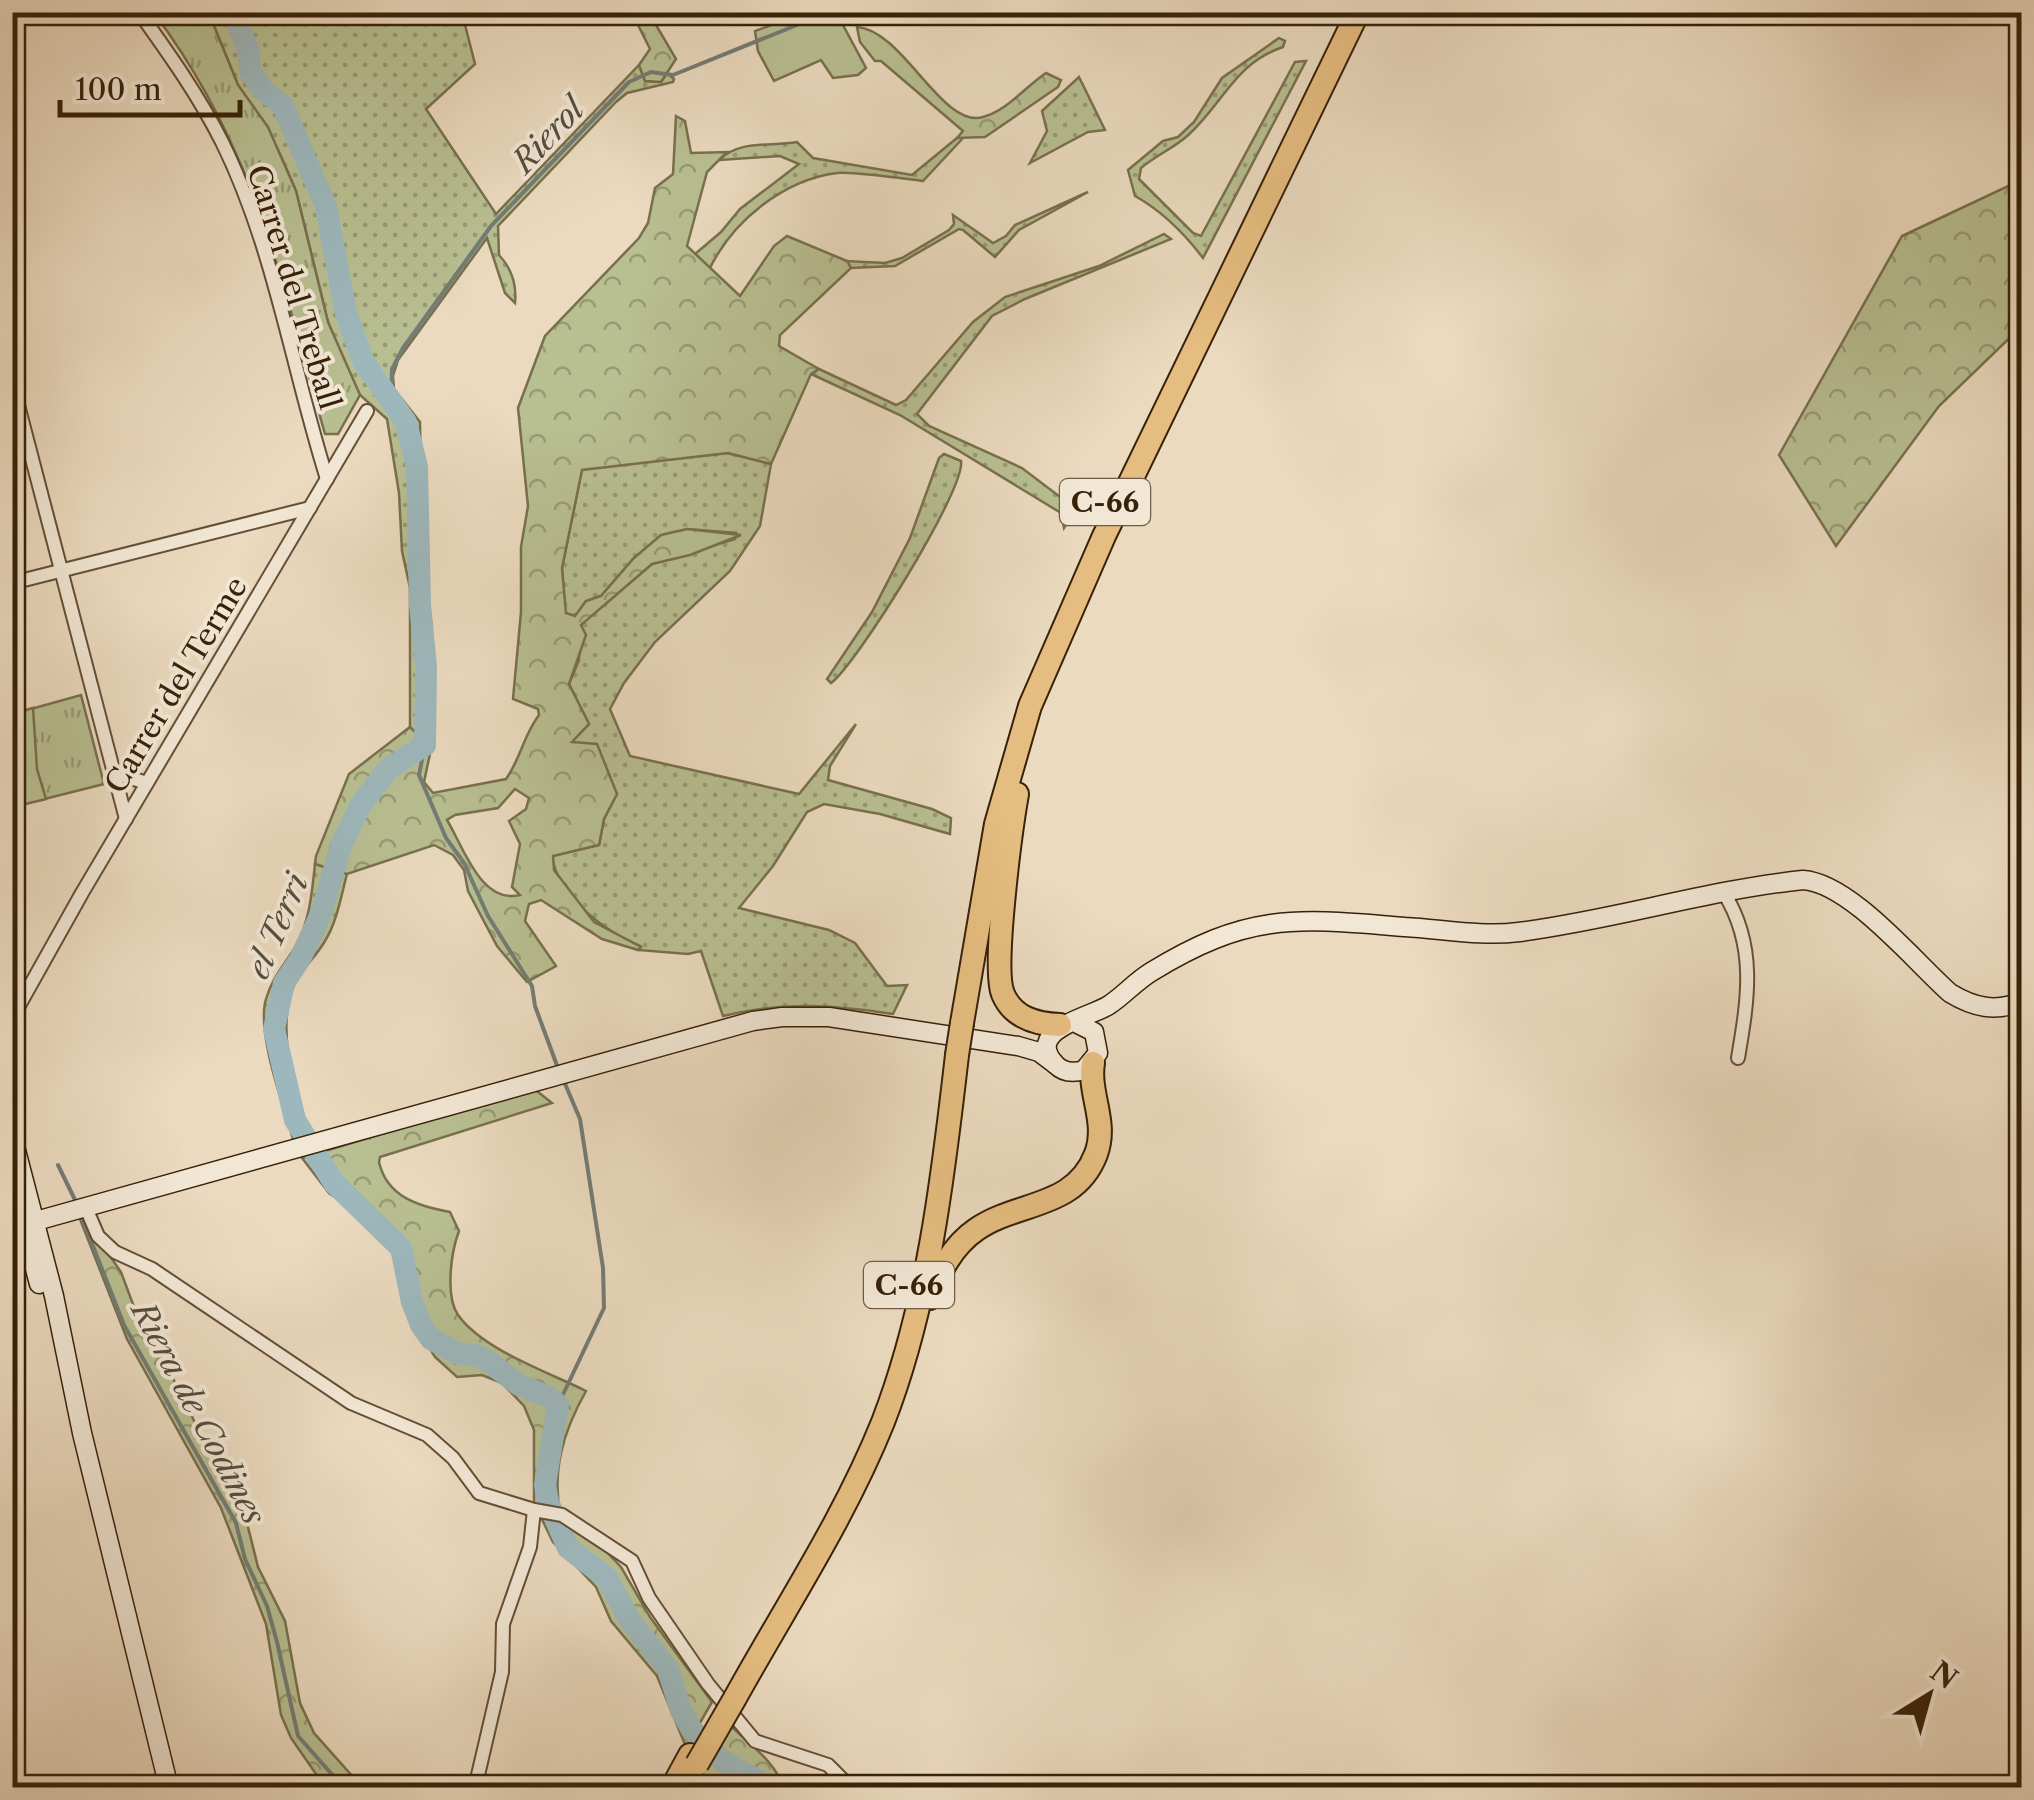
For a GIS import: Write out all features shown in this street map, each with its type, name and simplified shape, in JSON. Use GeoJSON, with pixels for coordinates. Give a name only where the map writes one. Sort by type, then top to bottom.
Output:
{"type":"FeatureCollection","features":[{"type":"Feature","properties":{"kind":"highway","name":"C-66"},"geometry":{"type":"LineString","coordinates":[[672,1788],[694,1760],[831,1507],[882,1387],[907,1298],[952,1054],[978,847],[1001,754],[1025,681],[1100,511],[1344,12]]}},
{"type":"Feature","properties":{"kind":"highway","name":"C-66"},"geometry":{"type":"LineString","coordinates":[[957,1022],[996,824],[1030,706],[1104,536],[1358,12]]}},
{"type":"Feature","properties":{"kind":"highway"},"geometry":{"type":"LineString","coordinates":[[1030,706],[1031,730],[1013,816],[998,974],[1001,991],[1022,1017],[1062,1028]]}},
{"type":"Feature","properties":{"kind":"highway","name":"C-66"},"geometry":{"type":"LineString","coordinates":[[731,1693],[844,1506],[884,1419],[910,1342],[933,1222],[952,1054]]}},
{"type":"Feature","properties":{"kind":"highway"},"geometry":{"type":"LineString","coordinates":[[910,1342],[921,1324],[942,1267],[957,1246],[989,1222],[1065,1193],[1090,1166],[1102,1124],[1093,1063]]}},
{"type":"Feature","properties":{"kind":"highway"},"geometry":{"type":"LineString","coordinates":[[684,1788],[694,1760]]}},
{"type":"Feature","properties":{"kind":"main road"},"geometry":{"type":"LineString","coordinates":[[1018,1046],[1036,1044],[1092,1016],[1147,974],[1203,942],[1256,924],[1308,919],[1516,933],[1803,880],[1825,884],[1846,896],[1964,1002],[2001,1008],[2022,1001]]}},
{"type":"Feature","properties":{"kind":"main road"},"geometry":{"type":"LineString","coordinates":[[48,1318],[32,1234],[39,1222],[86,1208],[652,1048],[782,1017],[829,1017],[1018,1046],[1077,1072],[1093,1063],[1102,1019],[1113,1002]]}},
{"type":"Feature","properties":{"kind":"main road"},"geometry":{"type":"LineString","coordinates":[[1062,1028],[1088,1026],[1098,1038]]}},
{"type":"Feature","properties":{"kind":"main road"},"geometry":{"type":"LineString","coordinates":[[1056,1065],[1049,1052],[1062,1028]]}},
{"type":"Feature","properties":{"kind":"main road"},"geometry":{"type":"LineString","coordinates":[[12,1135],[16,1178],[39,1222],[82,1433],[169,1788]]}},
{"type":"Feature","properties":{"kind":"main road"},"geometry":{"type":"LineString","coordinates":[[12,1157],[48,1318],[82,1433]]}},
{"type":"Feature","properties":{"kind":"street","name":"Carrer del Treball"},"geometry":{"type":"LineString","coordinates":[[139,12],[193,89],[223,145],[267,264],[327,480]]}},
{"type":"Feature","properties":{"kind":"street"},"geometry":{"type":"LineString","coordinates":[[12,382],[126,819]]}},
{"type":"Feature","properties":{"kind":"street","name":"Carrer del Terme"},"geometry":{"type":"LineString","coordinates":[[12,1018],[368,412]]}},
{"type":"Feature","properties":{"kind":"street"},"geometry":{"type":"LineString","coordinates":[[12,583],[310,508]]}},
{"type":"Feature","properties":{"kind":"street"},"geometry":{"type":"LineString","coordinates":[[269,520],[294,536]]}},
{"type":"Feature","properties":{"kind":"street"},"geometry":{"type":"LineString","coordinates":[[114,772],[147,784]]}},
{"type":"Feature","properties":{"kind":"street"},"geometry":{"type":"LineString","coordinates":[[1724,894],[1738,916],[1748,955],[1748,997],[1738,1058]]}},
{"type":"Feature","properties":{"kind":"street"},"geometry":{"type":"LineString","coordinates":[[12,998],[29,984]]}},
{"type":"Feature","properties":{"kind":"street"},"geometry":{"type":"LineString","coordinates":[[86,1208],[98,1236],[115,1252],[152,1268],[351,1403],[427,1434],[453,1458],[479,1493],[562,1514],[632,1562],[649,1598],[708,1684],[755,1741],[828,1764],[852,1788]]}},
{"type":"Feature","properties":{"kind":"street"},"geometry":{"type":"LineString","coordinates":[[475,1788],[502,1672],[503,1624],[530,1547],[534,1510]]}},
{"type":"Feature","properties":{"kind":"green space"},"geometry":{"type":"Polygon","coordinates":[[[808,12],[837,14],[866,68],[858,75],[833,78],[821,60],[774,81],[758,51],[755,31],[808,12]]]}},
{"type":"Feature","properties":{"kind":"green space"},"geometry":{"type":"Polygon","coordinates":[[[154,13],[204,13],[214,26],[238,85],[268,127],[296,191],[328,322],[360,395],[338,434],[325,434],[278,268],[240,164],[217,113],[154,13]]]}},
{"type":"Feature","properties":{"kind":"green space"},"geometry":{"type":"Polygon","coordinates":[[[204,13],[462,13],[475,64],[426,109],[496,214],[639,65],[645,81],[661,82],[667,73],[674,79],[627,93],[616,102],[498,226],[499,255],[513,277],[515,303],[505,293],[487,238],[398,360],[394,389],[420,422],[422,553],[432,628],[431,749],[410,727],[410,588],[387,419],[360,395],[346,367],[328,322],[296,191],[204,13]]]}},
{"type":"Feature","properties":{"kind":"green space"},"geometry":{"type":"Polygon","coordinates":[[[632,13],[649,13],[676,59],[661,82],[645,81],[639,65],[650,49],[632,13]]]}},
{"type":"Feature","properties":{"kind":"green space"},"geometry":{"type":"Polygon","coordinates":[[[857,27],[874,32],[890,44],[937,95],[968,117],[983,117],[1000,109],[1046,73],[1061,80],[1058,87],[985,137],[957,138],[963,131],[881,61],[875,61],[860,42],[857,27]]]}},
{"type":"Feature","properties":{"kind":"green space"},"geometry":{"type":"Polygon","coordinates":[[[1279,38],[1285,41],[1283,47],[1252,64],[1199,125],[1141,168],[1139,179],[1193,233],[1201,236],[1295,62],[1306,61],[1203,258],[1172,223],[1135,196],[1128,170],[1163,141],[1178,137],[1194,122],[1222,78],[1279,38]]]}},
{"type":"Feature","properties":{"kind":"green space"},"geometry":{"type":"Polygon","coordinates":[[[1079,77],[1105,130],[1088,132],[1030,163],[1047,131],[1042,111],[1079,77]]]}},
{"type":"Feature","properties":{"kind":"green space"},"geometry":{"type":"Polygon","coordinates":[[[676,116],[685,121],[691,153],[727,152],[707,172],[687,246],[740,296],[774,246],[787,236],[847,261],[851,268],[780,335],[779,346],[819,369],[811,374],[771,464],[728,453],[582,470],[562,568],[566,613],[575,616],[586,601],[601,596],[634,558],[661,535],[687,529],[741,535],[690,555],[652,564],[581,625],[586,635],[569,684],[589,724],[572,742],[597,744],[617,794],[604,819],[599,845],[553,856],[554,870],[594,922],[641,947],[638,950],[602,939],[541,900],[529,904],[525,921],[556,966],[527,982],[497,946],[468,891],[464,870],[453,855],[434,845],[347,874],[315,864],[316,856],[349,774],[410,727],[431,749],[424,782],[433,793],[506,779],[511,771],[539,715],[538,709],[513,699],[521,612],[521,547],[528,506],[518,408],[545,336],[639,238],[648,223],[655,188],[673,174],[676,116]],[[515,789],[498,808],[455,815],[447,820],[484,883],[506,896],[520,895],[512,887],[520,844],[509,821],[526,809],[529,798],[515,789]]]}},
{"type":"Feature","properties":{"kind":"green space"},"geometry":{"type":"Polygon","coordinates":[[[964,137],[923,181],[844,173],[817,177],[779,194],[746,219],[710,268],[695,254],[740,209],[799,164],[780,156],[719,160],[737,149],[797,142],[813,158],[912,175],[957,138],[964,137]]]}},
{"type":"Feature","properties":{"kind":"green space"},"geometry":{"type":"Polygon","coordinates":[[[2021,180],[2021,327],[1939,406],[1836,546],[1779,455],[1902,236],[2021,180]]]}},
{"type":"Feature","properties":{"kind":"green space"},"geometry":{"type":"Polygon","coordinates":[[[1088,192],[1019,230],[995,257],[959,229],[895,266],[851,268],[847,261],[885,263],[902,258],[949,230],[954,224],[953,215],[993,243],[1015,225],[1088,192]]]}},
{"type":"Feature","properties":{"kind":"green space"},"geometry":{"type":"Polygon","coordinates":[[[1164,234],[1171,239],[992,316],[917,414],[929,426],[1022,468],[1076,509],[1064,528],[1061,513],[900,415],[811,374],[819,369],[896,405],[906,400],[973,322],[1005,297],[1099,266],[1164,234]]]}},
{"type":"Feature","properties":{"kind":"green space"},"geometry":{"type":"Polygon","coordinates":[[[728,453],[771,464],[760,526],[730,571],[655,642],[610,709],[630,756],[799,794],[856,724],[830,766],[828,780],[951,818],[950,834],[880,814],[824,804],[807,812],[773,866],[739,908],[829,930],[855,943],[887,986],[907,985],[893,1014],[808,1006],[723,1016],[701,951],[688,954],[638,950],[640,946],[585,911],[556,871],[552,856],[599,845],[604,819],[617,794],[571,742],[589,724],[569,684],[579,660],[581,624],[652,564],[735,539],[736,533],[687,529],[634,558],[601,596],[586,601],[575,617],[565,613],[562,568],[582,469],[728,453]]]}},
{"type":"Feature","properties":{"kind":"green space"},"geometry":{"type":"Polygon","coordinates":[[[944,454],[961,461],[946,505],[863,645],[831,683],[827,679],[872,612],[910,538],[939,458],[944,454]]]}},
{"type":"Feature","properties":{"kind":"green space"},"geometry":{"type":"Polygon","coordinates":[[[81,695],[104,784],[13,807],[13,714],[81,695]]]}},
{"type":"Feature","properties":{"kind":"green space"},"geometry":{"type":"Polygon","coordinates":[[[33,708],[37,769],[46,799],[13,807],[13,714],[33,708]]]}},
{"type":"Feature","properties":{"kind":"green space"},"geometry":{"type":"Polygon","coordinates":[[[315,864],[347,874],[333,926],[294,985],[287,1011],[291,1066],[310,1138],[294,1142],[272,1070],[264,1013],[272,984],[304,926],[315,864]]]}},
{"type":"Feature","properties":{"kind":"green space"},"geometry":{"type":"Polygon","coordinates":[[[533,1088],[552,1103],[380,1157],[379,1162],[397,1192],[416,1203],[450,1212],[459,1231],[450,1286],[454,1307],[469,1328],[499,1349],[586,1391],[561,1452],[557,1485],[561,1519],[604,1549],[621,1567],[650,1617],[712,1702],[686,1747],[657,1676],[611,1621],[596,1587],[553,1542],[534,1503],[534,1430],[524,1406],[502,1383],[482,1375],[457,1377],[435,1357],[403,1304],[400,1258],[373,1224],[329,1193],[302,1158],[533,1088]]]}},
{"type":"Feature","properties":{"kind":"green space"},"geometry":{"type":"Polygon","coordinates":[[[87,1217],[121,1272],[134,1307],[244,1511],[258,1567],[285,1621],[300,1703],[314,1733],[362,1787],[325,1787],[291,1738],[281,1715],[266,1624],[221,1508],[127,1339],[80,1219],[87,1217]]]}},
{"type":"Feature","properties":{"kind":"green space"},"geometry":{"type":"Polygon","coordinates":[[[730,1725],[764,1757],[780,1779],[818,1787],[710,1787],[700,1778],[730,1725]]]}},
{"type":"Feature","properties":{"kind":"waterway","name":"el Terri"},"geometry":{"type":"LineString","coordinates":[[233,12],[249,52],[250,71],[263,90],[283,106],[326,207],[346,313],[363,361],[406,422],[417,467],[420,605],[426,667],[425,745],[388,769],[360,806],[341,846],[321,914],[284,983],[274,1029],[295,1120],[334,1183],[401,1248],[412,1302],[431,1339],[457,1353],[488,1361],[519,1385],[549,1397],[558,1405],[545,1485],[548,1502],[568,1548],[607,1578],[630,1621],[668,1669],[681,1711],[692,1730],[723,1761],[771,1788]]}},
{"type":"Feature","properties":{"kind":"waterway","name":"Rierol"},"geometry":{"type":"LineString","coordinates":[[391,399],[392,369],[403,348],[491,226],[629,82],[651,72],[673,75],[829,12]]}},
{"type":"Feature","properties":{"kind":"waterway"},"geometry":{"type":"LineString","coordinates":[[425,745],[419,775],[446,838],[464,863],[488,916],[532,986],[535,1006],[559,1071]]}},
{"type":"Feature","properties":{"kind":"waterway"},"geometry":{"type":"LineString","coordinates":[[558,1405],[604,1308],[603,1268],[580,1119],[563,1079]]}},
{"type":"Feature","properties":{"kind":"waterway","name":"Riera de Codines"},"geometry":{"type":"LineString","coordinates":[[58,1165],[77,1204]]}},
{"type":"Feature","properties":{"kind":"waterway","name":"Riera de Codines"},"geometry":{"type":"LineString","coordinates":[[80,1213],[124,1325],[236,1523],[245,1559],[267,1606],[298,1736],[344,1788]]}}]}
